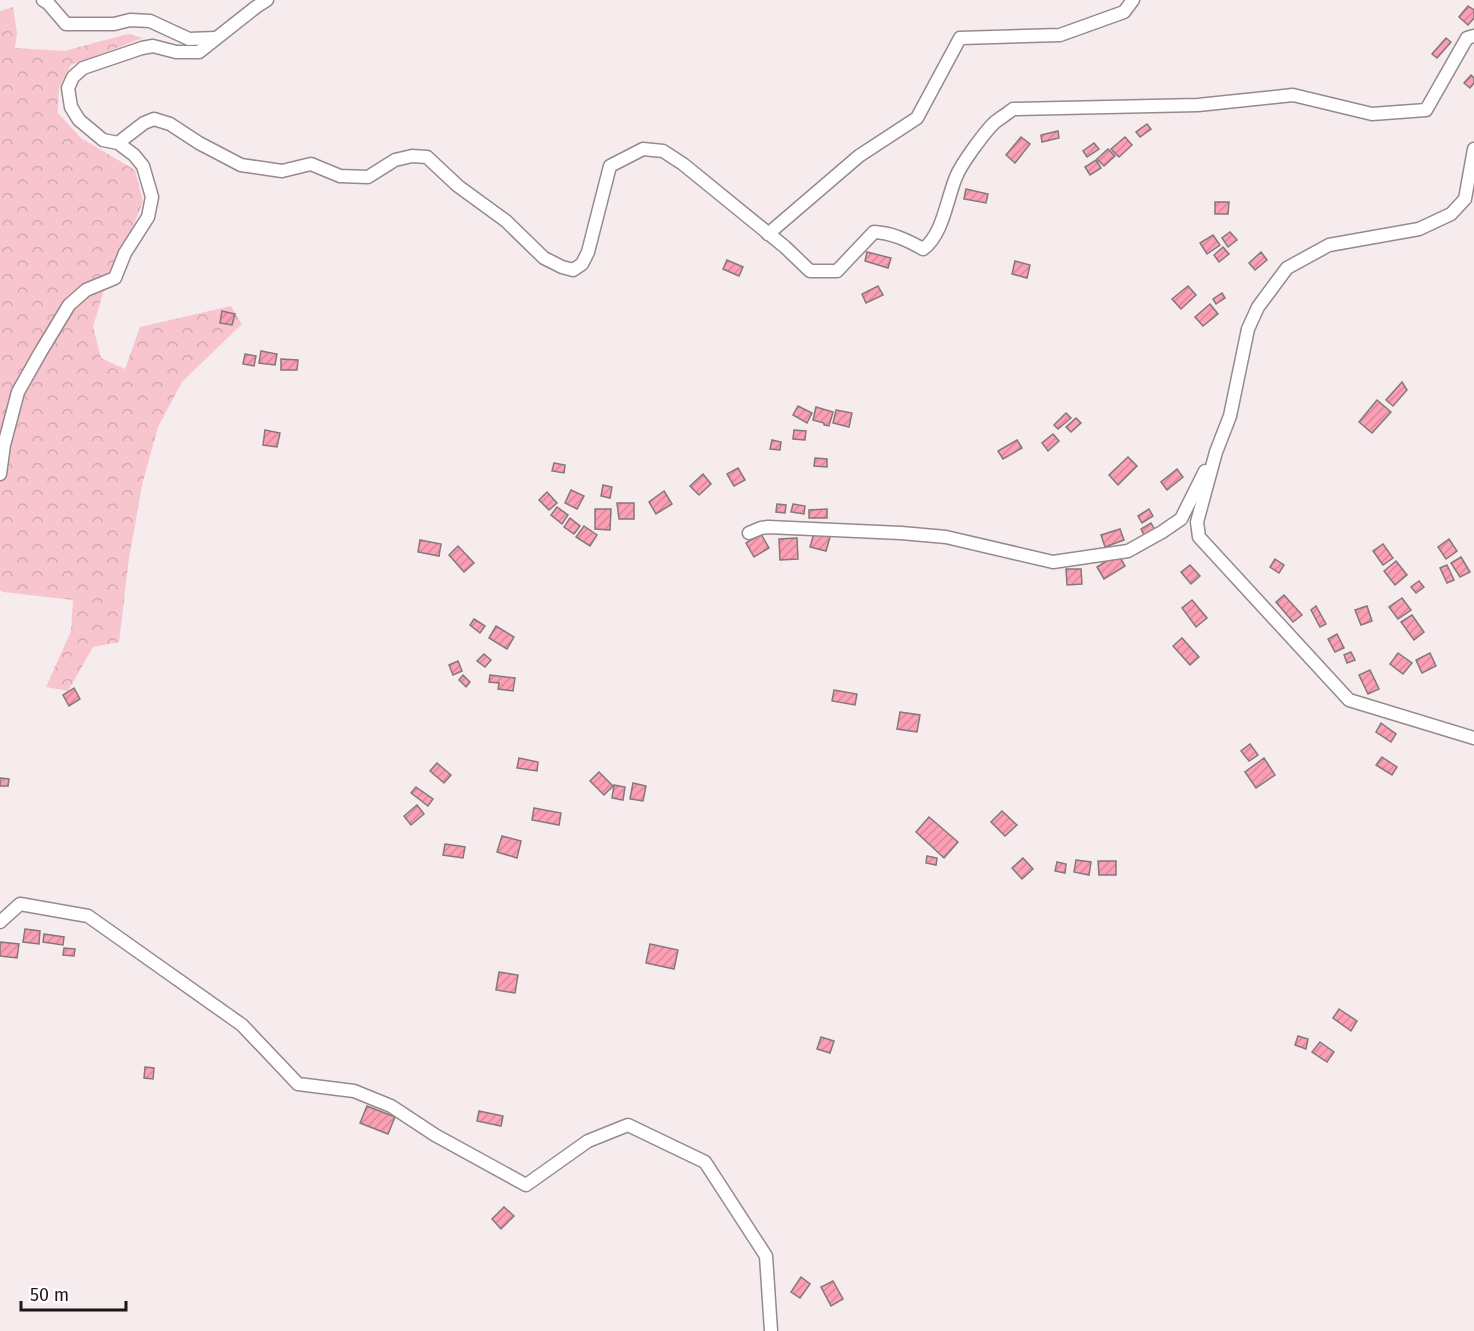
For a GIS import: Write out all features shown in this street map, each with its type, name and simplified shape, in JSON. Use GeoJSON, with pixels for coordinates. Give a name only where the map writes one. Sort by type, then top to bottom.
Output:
{"type":"FeatureCollection","features":[{"type":"Feature","properties":{"kind":"street"},"geometry":{"type":"LineString","coordinates":[[43,0],[66,24],[150,21],[189,39],[216,38]]}},
{"type":"Feature","properties":{"kind":"street"},"geometry":{"type":"LineString","coordinates":[[0,474],[4,444],[18,392],[69,305],[86,290],[115,278],[125,253],[148,217],[152,197],[143,166],[134,155],[118,143],[103,140],[79,120],[71,107],[68,88],[73,77],[83,68],[142,48],[153,46],[176,52],[199,52],[267,0]]}},
{"type":"Feature","properties":{"kind":"street"},"geometry":{"type":"LineString","coordinates":[[768,234],[859,156],[917,118],[960,38],[1060,35],[1124,12],[1133,0]]}},
{"type":"Feature","properties":{"kind":"street"},"geometry":{"type":"LineString","coordinates":[[118,143],[144,123],[154,119],[170,124],[199,143],[241,165],[282,171],[311,164],[340,176],[368,177],[395,160],[412,156],[427,158],[458,186],[506,221],[544,258],[573,270],[582,264],[588,252],[610,166],[643,149],[663,151],[683,164],[785,247],[810,271],[837,271],[874,232],[887,233],[910,241],[923,249],[931,243],[947,207],[956,177],[993,124],[1013,109],[1198,105],[1293,95],[1372,114],[1426,110],[1467,38],[1474,36]]}},
{"type":"Feature","properties":{"kind":"street"},"geometry":{"type":"LineString","coordinates":[[1474,149],[1471,182],[1465,200],[1451,214],[1419,229],[1329,244],[1287,268],[1258,307],[1248,329],[1230,416],[1216,452],[1197,522],[1199,537],[1349,700],[1474,738]]}},
{"type":"Feature","properties":{"kind":"street"},"geometry":{"type":"LineString","coordinates":[[748,533],[768,527],[946,537],[1053,562],[1128,550],[1181,519],[1216,452]]}},
{"type":"Feature","properties":{"kind":"street"},"geometry":{"type":"LineString","coordinates":[[0,922],[20,904],[88,916],[242,1025],[298,1084],[354,1091],[391,1106],[435,1136],[526,1185],[588,1141],[628,1125],[705,1162],[766,1256],[771,1331]]}},
{"type":"Feature","properties":{"kind":"green space"},"geometry":{"type":"Polygon","coordinates":[[[13,7],[17,33],[15,48],[64,51],[128,34],[143,38],[71,65],[59,88],[58,113],[81,138],[135,170],[143,202],[109,273],[93,327],[101,358],[125,369],[140,327],[231,306],[242,324],[182,382],[158,427],[142,485],[129,558],[119,642],[93,647],[68,691],[46,687],[71,631],[73,600],[0,590],[0,11],[13,7]]]}},
{"type":"Feature","properties":{"kind":"building"},"geometry":{"type":"Polygon","coordinates":[[[1468,6],[1474,10],[1474,18],[1468,25],[1459,17],[1468,6]]]}},
{"type":"Feature","properties":{"kind":"building"},"geometry":{"type":"Polygon","coordinates":[[[1446,38],[1451,42],[1437,58],[1432,54],[1446,38]]]}},
{"type":"Feature","properties":{"kind":"building"},"geometry":{"type":"Polygon","coordinates":[[[1471,75],[1474,83],[1470,88],[1464,83],[1471,75]]]}},
{"type":"Feature","properties":{"kind":"building"},"geometry":{"type":"Polygon","coordinates":[[[1147,124],[1151,129],[1140,137],[1136,132],[1147,124]]]}},
{"type":"Feature","properties":{"kind":"building"},"geometry":{"type":"Polygon","coordinates":[[[1058,131],[1059,138],[1042,142],[1041,135],[1058,131]]]}},
{"type":"Feature","properties":{"kind":"building"},"geometry":{"type":"Polygon","coordinates":[[[1021,137],[1030,144],[1015,163],[1006,155],[1021,137]]]}},
{"type":"Feature","properties":{"kind":"building"},"geometry":{"type":"Polygon","coordinates":[[[1125,137],[1132,145],[1119,157],[1111,149],[1125,137]]]}},
{"type":"Feature","properties":{"kind":"building"},"geometry":{"type":"Polygon","coordinates":[[[1094,143],[1099,149],[1087,157],[1083,151],[1094,143]]]}},
{"type":"Feature","properties":{"kind":"building"},"geometry":{"type":"Polygon","coordinates":[[[1108,149],[1115,156],[1104,166],[1097,159],[1108,149]]]}},
{"type":"Feature","properties":{"kind":"building"},"geometry":{"type":"Polygon","coordinates":[[[1096,160],[1101,168],[1090,175],[1085,167],[1096,160]]]}},
{"type":"Feature","properties":{"kind":"building"},"geometry":{"type":"Polygon","coordinates":[[[966,189],[988,194],[986,203],[964,199],[966,189]]]}},
{"type":"Feature","properties":{"kind":"building"},"geometry":{"type":"Polygon","coordinates":[[[1215,202],[1229,202],[1228,214],[1215,214],[1215,202]]]}},
{"type":"Feature","properties":{"kind":"building"},"geometry":{"type":"Polygon","coordinates":[[[1230,232],[1237,240],[1228,247],[1222,238],[1230,232]]]}},
{"type":"Feature","properties":{"kind":"building"},"geometry":{"type":"Polygon","coordinates":[[[1213,235],[1220,245],[1207,254],[1200,243],[1213,235]]]}},
{"type":"Feature","properties":{"kind":"building"},"geometry":{"type":"Polygon","coordinates":[[[1223,247],[1229,254],[1219,262],[1214,255],[1223,247]]]}},
{"type":"Feature","properties":{"kind":"building"},"geometry":{"type":"Polygon","coordinates":[[[867,252],[891,258],[888,268],[865,261],[867,252]]]}},
{"type":"Feature","properties":{"kind":"building"},"geometry":{"type":"Polygon","coordinates":[[[1261,252],[1267,260],[1255,270],[1249,263],[1261,252]]]}},
{"type":"Feature","properties":{"kind":"building"},"geometry":{"type":"Polygon","coordinates":[[[727,260],[743,267],[739,276],[723,269],[727,260]]]}},
{"type":"Feature","properties":{"kind":"building"},"geometry":{"type":"Polygon","coordinates":[[[1015,261],[1030,265],[1027,278],[1012,274],[1015,261]]]}},
{"type":"Feature","properties":{"kind":"building"},"geometry":{"type":"Polygon","coordinates":[[[878,286],[883,295],[866,303],[862,294],[878,286]]]}},
{"type":"Feature","properties":{"kind":"building"},"geometry":{"type":"Polygon","coordinates":[[[1188,286],[1196,295],[1181,309],[1172,299],[1188,286]]]}},
{"type":"Feature","properties":{"kind":"building"},"geometry":{"type":"Polygon","coordinates":[[[1222,293],[1225,298],[1216,304],[1213,299],[1222,293]]]}},
{"type":"Feature","properties":{"kind":"building"},"geometry":{"type":"Polygon","coordinates":[[[1210,304],[1218,314],[1203,326],[1195,317],[1210,304]]]}},
{"type":"Feature","properties":{"kind":"building"},"geometry":{"type":"Polygon","coordinates":[[[222,311],[235,314],[232,325],[220,323],[222,311]]]}},
{"type":"Feature","properties":{"kind":"building"},"geometry":{"type":"Polygon","coordinates":[[[261,351],[277,354],[275,365],[259,363],[261,351]]]}},
{"type":"Feature","properties":{"kind":"building"},"geometry":{"type":"Polygon","coordinates":[[[245,354],[256,356],[254,366],[243,364],[245,354]]]}},
{"type":"Feature","properties":{"kind":"building"},"geometry":{"type":"Polygon","coordinates":[[[281,359],[298,360],[297,370],[281,370],[281,359]]]}},
{"type":"Feature","properties":{"kind":"building"},"geometry":{"type":"Polygon","coordinates":[[[1402,382],[1407,390],[1393,406],[1386,400],[1402,382]]]}},
{"type":"Feature","properties":{"kind":"building"},"geometry":{"type":"Polygon","coordinates":[[[1377,400],[1391,412],[1372,433],[1359,422],[1377,400]]]}},
{"type":"Feature","properties":{"kind":"building"},"geometry":{"type":"Polygon","coordinates":[[[798,406],[812,413],[807,423],[793,415],[798,406]]]}},
{"type":"Feature","properties":{"kind":"building"},"geometry":{"type":"Polygon","coordinates":[[[816,407],[833,412],[829,426],[813,420],[816,407]]]}},
{"type":"Feature","properties":{"kind":"building"},"geometry":{"type":"Polygon","coordinates":[[[836,410],[852,413],[849,427],[833,423],[836,410]]]}},
{"type":"Feature","properties":{"kind":"building"},"geometry":{"type":"Polygon","coordinates":[[[1066,413],[1071,418],[1058,429],[1054,425],[1066,413]]]}},
{"type":"Feature","properties":{"kind":"building"},"geometry":{"type":"Polygon","coordinates":[[[1076,418],[1081,423],[1071,432],[1066,427],[1076,418]]]}},
{"type":"Feature","properties":{"kind":"building"},"geometry":{"type":"Polygon","coordinates":[[[265,430],[280,433],[277,447],[263,445],[265,430]]]}},
{"type":"Feature","properties":{"kind":"building"},"geometry":{"type":"Polygon","coordinates":[[[794,430],[806,431],[805,440],[793,439],[794,430]]]}},
{"type":"Feature","properties":{"kind":"building"},"geometry":{"type":"Polygon","coordinates":[[[1053,434],[1059,441],[1048,451],[1042,443],[1053,434]]]}},
{"type":"Feature","properties":{"kind":"building"},"geometry":{"type":"Polygon","coordinates":[[[772,440],[781,442],[780,450],[770,449],[772,440]]]}},
{"type":"Feature","properties":{"kind":"building"},"geometry":{"type":"Polygon","coordinates":[[[1017,440],[1022,448],[1003,459],[998,451],[1017,440]]]}},
{"type":"Feature","properties":{"kind":"building"},"geometry":{"type":"Polygon","coordinates":[[[1128,457],[1137,466],[1118,485],[1109,475],[1128,457]]]}},
{"type":"Feature","properties":{"kind":"building"},"geometry":{"type":"Polygon","coordinates":[[[815,458],[827,459],[827,467],[814,466],[815,458]]]}},
{"type":"Feature","properties":{"kind":"building"},"geometry":{"type":"Polygon","coordinates":[[[554,463],[565,465],[564,473],[552,471],[554,463]]]}},
{"type":"Feature","properties":{"kind":"building"},"geometry":{"type":"Polygon","coordinates":[[[738,468],[745,480],[734,486],[727,474],[738,468]]]}},
{"type":"Feature","properties":{"kind":"building"},"geometry":{"type":"Polygon","coordinates":[[[1177,469],[1183,477],[1167,490],[1161,482],[1177,469]]]}},
{"type":"Feature","properties":{"kind":"building"},"geometry":{"type":"Polygon","coordinates":[[[703,474],[711,484],[699,495],[690,486],[703,474]]]}},
{"type":"Feature","properties":{"kind":"building"},"geometry":{"type":"Polygon","coordinates":[[[603,485],[612,487],[610,498],[601,496],[603,485]]]}},
{"type":"Feature","properties":{"kind":"building"},"geometry":{"type":"Polygon","coordinates":[[[571,490],[584,496],[577,509],[565,503],[571,490]]]}},
{"type":"Feature","properties":{"kind":"building"},"geometry":{"type":"Polygon","coordinates":[[[664,491],[672,504],[656,514],[649,502],[664,491]]]}},
{"type":"Feature","properties":{"kind":"building"},"geometry":{"type":"Polygon","coordinates":[[[547,492],[557,503],[549,510],[539,500],[547,492]]]}},
{"type":"Feature","properties":{"kind":"building"},"geometry":{"type":"Polygon","coordinates":[[[617,503],[634,503],[634,519],[619,519],[617,503]]]}},
{"type":"Feature","properties":{"kind":"building"},"geometry":{"type":"Polygon","coordinates":[[[777,504],[786,505],[785,513],[776,512],[777,504]]]}},
{"type":"Feature","properties":{"kind":"building"},"geometry":{"type":"Polygon","coordinates":[[[793,504],[805,506],[804,514],[791,512],[793,504]]]}},
{"type":"Feature","properties":{"kind":"building"},"geometry":{"type":"Polygon","coordinates":[[[557,507],[568,515],[562,524],[551,515],[557,507]]]}},
{"type":"Feature","properties":{"kind":"building"},"geometry":{"type":"Polygon","coordinates":[[[595,509],[611,509],[610,530],[595,529],[595,509]]]}},
{"type":"Feature","properties":{"kind":"building"},"geometry":{"type":"Polygon","coordinates":[[[827,509],[827,518],[809,518],[809,510],[827,509]]]}},
{"type":"Feature","properties":{"kind":"building"},"geometry":{"type":"Polygon","coordinates":[[[1149,509],[1153,516],[1142,523],[1138,516],[1149,509]]]}},
{"type":"Feature","properties":{"kind":"building"},"geometry":{"type":"Polygon","coordinates":[[[570,518],[580,526],[574,534],[564,527],[570,518]]]}},
{"type":"Feature","properties":{"kind":"building"},"geometry":{"type":"Polygon","coordinates":[[[1151,523],[1155,530],[1144,535],[1141,529],[1151,523]]]}},
{"type":"Feature","properties":{"kind":"building"},"geometry":{"type":"Polygon","coordinates":[[[584,526],[597,535],[590,546],[576,537],[584,526]]]}},
{"type":"Feature","properties":{"kind":"building"},"geometry":{"type":"Polygon","coordinates":[[[1120,529],[1124,540],[1105,547],[1101,535],[1120,529]]]}},
{"type":"Feature","properties":{"kind":"building"},"geometry":{"type":"Polygon","coordinates":[[[814,533],[830,537],[826,551],[810,547],[814,533]]]}},
{"type":"Feature","properties":{"kind":"building"},"geometry":{"type":"Polygon","coordinates":[[[761,534],[769,548],[754,557],[746,543],[761,534]]]}},
{"type":"Feature","properties":{"kind":"building"},"geometry":{"type":"Polygon","coordinates":[[[797,538],[798,559],[780,560],[779,539],[797,538]]]}},
{"type":"Feature","properties":{"kind":"building"},"geometry":{"type":"Polygon","coordinates":[[[1449,539],[1457,551],[1446,559],[1438,547],[1449,539]]]}},
{"type":"Feature","properties":{"kind":"building"},"geometry":{"type":"Polygon","coordinates":[[[420,540],[441,544],[439,556],[418,552],[420,540]]]}},
{"type":"Feature","properties":{"kind":"building"},"geometry":{"type":"Polygon","coordinates":[[[1383,544],[1393,558],[1383,565],[1373,551],[1383,544]]]}},
{"type":"Feature","properties":{"kind":"building"},"geometry":{"type":"Polygon","coordinates":[[[458,546],[474,563],[464,572],[449,555],[458,546]]]}},
{"type":"Feature","properties":{"kind":"building"},"geometry":{"type":"Polygon","coordinates":[[[1118,554],[1125,566],[1104,579],[1097,567],[1118,554]]]}},
{"type":"Feature","properties":{"kind":"building"},"geometry":{"type":"Polygon","coordinates":[[[1461,557],[1470,572],[1460,577],[1451,563],[1461,557]]]}},
{"type":"Feature","properties":{"kind":"building"},"geometry":{"type":"Polygon","coordinates":[[[1275,559],[1284,565],[1279,573],[1270,567],[1275,559]]]}},
{"type":"Feature","properties":{"kind":"building"},"geometry":{"type":"Polygon","coordinates":[[[1396,561],[1407,575],[1395,585],[1384,571],[1396,561]]]}},
{"type":"Feature","properties":{"kind":"building"},"geometry":{"type":"Polygon","coordinates":[[[1190,565],[1200,576],[1191,584],[1181,572],[1190,565]]]}},
{"type":"Feature","properties":{"kind":"building"},"geometry":{"type":"Polygon","coordinates":[[[1447,565],[1454,580],[1447,583],[1440,568],[1447,565]]]}},
{"type":"Feature","properties":{"kind":"building"},"geometry":{"type":"Polygon","coordinates":[[[1066,569],[1081,569],[1082,584],[1067,585],[1066,569]]]}},
{"type":"Feature","properties":{"kind":"building"},"geometry":{"type":"Polygon","coordinates":[[[1419,581],[1424,587],[1416,593],[1411,587],[1419,581]]]}},
{"type":"Feature","properties":{"kind":"building"},"geometry":{"type":"Polygon","coordinates":[[[1284,595],[1302,615],[1293,622],[1276,602],[1284,595]]]}},
{"type":"Feature","properties":{"kind":"building"},"geometry":{"type":"Polygon","coordinates":[[[1402,598],[1411,610],[1398,619],[1389,607],[1402,598]]]}},
{"type":"Feature","properties":{"kind":"building"},"geometry":{"type":"Polygon","coordinates":[[[1192,600],[1207,618],[1196,627],[1182,608],[1192,600]]]}},
{"type":"Feature","properties":{"kind":"building"},"geometry":{"type":"Polygon","coordinates":[[[1316,606],[1326,624],[1320,627],[1311,610],[1316,606]]]}},
{"type":"Feature","properties":{"kind":"building"},"geometry":{"type":"Polygon","coordinates":[[[1367,606],[1372,621],[1361,625],[1355,610],[1367,606]]]}},
{"type":"Feature","properties":{"kind":"building"},"geometry":{"type":"Polygon","coordinates":[[[1412,615],[1424,632],[1414,640],[1401,622],[1412,615]]]}},
{"type":"Feature","properties":{"kind":"building"},"geometry":{"type":"Polygon","coordinates":[[[474,619],[485,626],[480,633],[470,625],[474,619]]]}},
{"type":"Feature","properties":{"kind":"building"},"geometry":{"type":"Polygon","coordinates":[[[496,626],[514,637],[507,649],[489,638],[496,626]]]}},
{"type":"Feature","properties":{"kind":"building"},"geometry":{"type":"Polygon","coordinates":[[[1337,634],[1344,648],[1335,652],[1328,639],[1337,634]]]}},
{"type":"Feature","properties":{"kind":"building"},"geometry":{"type":"Polygon","coordinates":[[[1182,638],[1199,657],[1190,665],[1173,646],[1182,638]]]}},
{"type":"Feature","properties":{"kind":"building"},"geometry":{"type":"Polygon","coordinates":[[[1351,652],[1355,660],[1347,663],[1344,655],[1351,652]]]}},
{"type":"Feature","properties":{"kind":"building"},"geometry":{"type":"Polygon","coordinates":[[[1398,653],[1412,663],[1403,674],[1390,664],[1398,653]]]}},
{"type":"Feature","properties":{"kind":"building"},"geometry":{"type":"Polygon","coordinates":[[[1430,653],[1436,666],[1422,673],[1416,660],[1430,653]]]}},
{"type":"Feature","properties":{"kind":"building"},"geometry":{"type":"Polygon","coordinates":[[[484,654],[491,660],[485,667],[477,661],[484,654]]]}},
{"type":"Feature","properties":{"kind":"building"},"geometry":{"type":"Polygon","coordinates":[[[458,661],[462,671],[453,675],[449,665],[458,661]]]}},
{"type":"Feature","properties":{"kind":"building"},"geometry":{"type":"Polygon","coordinates":[[[1370,670],[1379,689],[1368,694],[1359,675],[1370,670]]]}},
{"type":"Feature","properties":{"kind":"building"},"geometry":{"type":"Polygon","coordinates":[[[463,675],[470,682],[466,687],[459,680],[463,675]]]}},
{"type":"Feature","properties":{"kind":"building"},"geometry":{"type":"Polygon","coordinates":[[[490,675],[515,678],[513,691],[498,689],[499,683],[489,682],[490,675]]]}},
{"type":"Feature","properties":{"kind":"building"},"geometry":{"type":"Polygon","coordinates":[[[74,688],[80,699],[69,706],[63,695],[74,688]]]}},
{"type":"Feature","properties":{"kind":"building"},"geometry":{"type":"Polygon","coordinates":[[[834,690],[857,694],[855,705],[832,701],[834,690]]]}},
{"type":"Feature","properties":{"kind":"building"},"geometry":{"type":"Polygon","coordinates":[[[900,712],[920,715],[917,732],[897,729],[900,712]]]}},
{"type":"Feature","properties":{"kind":"building"},"geometry":{"type":"Polygon","coordinates":[[[1381,723],[1396,734],[1391,742],[1376,732],[1381,723]]]}},
{"type":"Feature","properties":{"kind":"building"},"geometry":{"type":"Polygon","coordinates":[[[1250,744],[1258,755],[1249,761],[1241,751],[1250,744]]]}},
{"type":"Feature","properties":{"kind":"building"},"geometry":{"type":"Polygon","coordinates":[[[1382,757],[1397,767],[1392,775],[1376,765],[1382,757]]]}},
{"type":"Feature","properties":{"kind":"building"},"geometry":{"type":"Polygon","coordinates":[[[519,758],[538,762],[537,771],[517,768],[519,758]]]}},
{"type":"Feature","properties":{"kind":"building"},"geometry":{"type":"Polygon","coordinates":[[[1264,758],[1275,775],[1256,788],[1245,772],[1264,758]]]}},
{"type":"Feature","properties":{"kind":"building"},"geometry":{"type":"Polygon","coordinates":[[[437,763],[451,775],[444,783],[430,771],[437,763]]]}},
{"type":"Feature","properties":{"kind":"building"},"geometry":{"type":"Polygon","coordinates":[[[599,772],[613,786],[604,795],[590,781],[599,772]]]}},
{"type":"Feature","properties":{"kind":"building"},"geometry":{"type":"Polygon","coordinates":[[[0,778],[9,779],[8,786],[0,786],[0,778]]]}},
{"type":"Feature","properties":{"kind":"building"},"geometry":{"type":"Polygon","coordinates":[[[633,783],[646,786],[643,801],[630,799],[633,783]]]}},
{"type":"Feature","properties":{"kind":"building"},"geometry":{"type":"Polygon","coordinates":[[[614,785],[625,787],[623,800],[612,798],[614,785]]]}},
{"type":"Feature","properties":{"kind":"building"},"geometry":{"type":"Polygon","coordinates":[[[416,787],[433,799],[428,806],[411,793],[416,787]]]}},
{"type":"Feature","properties":{"kind":"building"},"geometry":{"type":"Polygon","coordinates":[[[417,805],[424,814],[411,825],[404,816],[417,805]]]}},
{"type":"Feature","properties":{"kind":"building"},"geometry":{"type":"Polygon","coordinates":[[[534,808],[561,813],[559,825],[532,820],[534,808]]]}},
{"type":"Feature","properties":{"kind":"building"},"geometry":{"type":"Polygon","coordinates":[[[1002,811],[1017,825],[1005,836],[991,822],[1002,811]]]}},
{"type":"Feature","properties":{"kind":"building"},"geometry":{"type":"Polygon","coordinates":[[[929,817],[958,842],[944,858],[916,832],[929,817]]]}},
{"type":"Feature","properties":{"kind":"building"},"geometry":{"type":"Polygon","coordinates":[[[502,836],[521,841],[517,858],[497,852],[502,836]]]}},
{"type":"Feature","properties":{"kind":"building"},"geometry":{"type":"Polygon","coordinates":[[[445,844],[465,847],[463,858],[443,855],[445,844]]]}},
{"type":"Feature","properties":{"kind":"building"},"geometry":{"type":"Polygon","coordinates":[[[927,856],[937,858],[936,865],[926,863],[927,856]]]}},
{"type":"Feature","properties":{"kind":"building"},"geometry":{"type":"Polygon","coordinates":[[[1023,858],[1033,869],[1022,879],[1012,868],[1023,858]]]}},
{"type":"Feature","properties":{"kind":"building"},"geometry":{"type":"Polygon","coordinates":[[[1076,860],[1091,862],[1089,875],[1074,872],[1076,860]]]}},
{"type":"Feature","properties":{"kind":"building"},"geometry":{"type":"Polygon","coordinates":[[[1098,861],[1116,861],[1116,875],[1099,875],[1098,861]]]}},
{"type":"Feature","properties":{"kind":"building"},"geometry":{"type":"Polygon","coordinates":[[[1057,862],[1066,864],[1065,873],[1055,871],[1057,862]]]}},
{"type":"Feature","properties":{"kind":"building"},"geometry":{"type":"Polygon","coordinates":[[[25,929],[40,931],[39,944],[23,942],[25,929]]]}},
{"type":"Feature","properties":{"kind":"building"},"geometry":{"type":"Polygon","coordinates":[[[44,934],[64,937],[63,945],[43,942],[44,934]]]}},
{"type":"Feature","properties":{"kind":"building"},"geometry":{"type":"Polygon","coordinates":[[[0,942],[19,944],[17,958],[0,956],[0,942]]]}},
{"type":"Feature","properties":{"kind":"building"},"geometry":{"type":"Polygon","coordinates":[[[650,944],[678,950],[674,969],[646,963],[650,944]]]}},
{"type":"Feature","properties":{"kind":"building"},"geometry":{"type":"Polygon","coordinates":[[[64,948],[75,949],[74,956],[63,955],[64,948]]]}},
{"type":"Feature","properties":{"kind":"building"},"geometry":{"type":"Polygon","coordinates":[[[499,972],[518,975],[515,993],[496,990],[499,972]]]}},
{"type":"Feature","properties":{"kind":"building"},"geometry":{"type":"Polygon","coordinates":[[[1339,1009],[1357,1021],[1351,1031],[1333,1018],[1339,1009]]]}},
{"type":"Feature","properties":{"kind":"building"},"geometry":{"type":"Polygon","coordinates":[[[1298,1036],[1308,1039],[1306,1049],[1295,1045],[1298,1036]]]}},
{"type":"Feature","properties":{"kind":"building"},"geometry":{"type":"Polygon","coordinates":[[[821,1037],[834,1041],[830,1053],[817,1049],[821,1037]]]}},
{"type":"Feature","properties":{"kind":"building"},"geometry":{"type":"Polygon","coordinates":[[[1320,1042],[1334,1052],[1327,1062],[1312,1052],[1320,1042]]]}},
{"type":"Feature","properties":{"kind":"building"},"geometry":{"type":"Polygon","coordinates":[[[145,1067],[154,1068],[153,1079],[144,1078],[145,1067]]]}},
{"type":"Feature","properties":{"kind":"building"},"geometry":{"type":"Polygon","coordinates":[[[367,1106],[395,1117],[388,1134],[360,1123],[367,1106]]]}},
{"type":"Feature","properties":{"kind":"building"},"geometry":{"type":"Polygon","coordinates":[[[479,1111],[503,1116],[501,1126],[477,1121],[479,1111]]]}},
{"type":"Feature","properties":{"kind":"building"},"geometry":{"type":"Polygon","coordinates":[[[504,1207],[514,1216],[501,1229],[492,1219],[504,1207]]]}},
{"type":"Feature","properties":{"kind":"building"},"geometry":{"type":"Polygon","coordinates":[[[801,1277],[810,1284],[800,1298],[791,1292],[801,1277]]]}},
{"type":"Feature","properties":{"kind":"building"},"geometry":{"type":"Polygon","coordinates":[[[833,1281],[843,1299],[831,1306],[821,1287],[833,1281]]]}}]}
